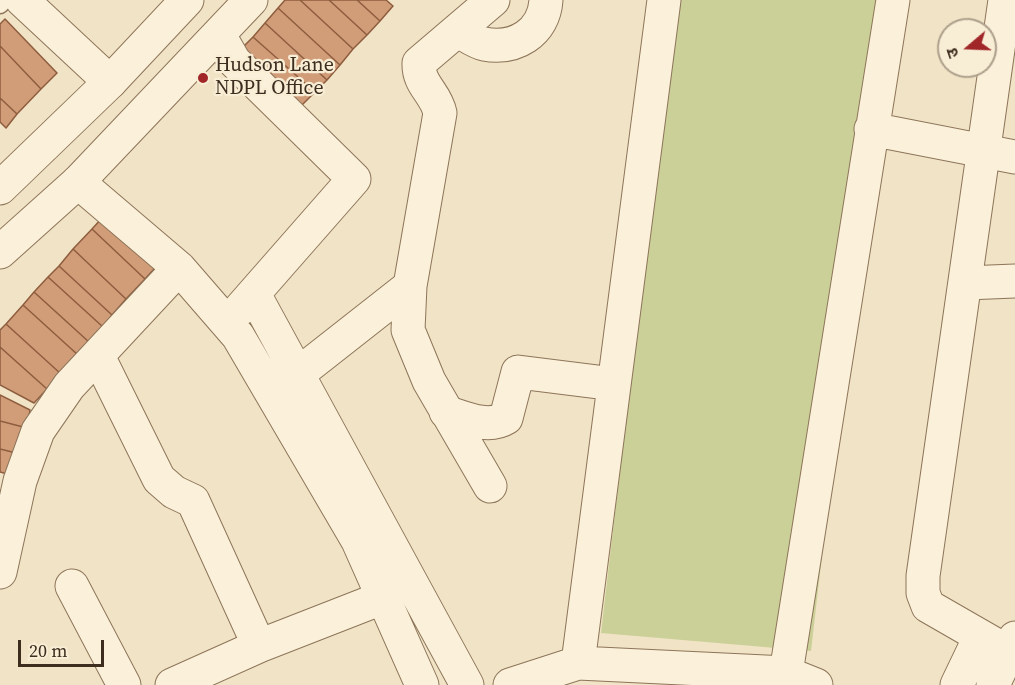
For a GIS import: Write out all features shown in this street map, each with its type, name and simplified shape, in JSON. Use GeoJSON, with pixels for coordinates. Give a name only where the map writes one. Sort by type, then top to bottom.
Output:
{"type":"FeatureCollection","features":[{"type":"Feature","properties":{"kind":"street"},"geometry":{"type":"LineString","coordinates":[[22,0],[110,82]]}},
{"type":"Feature","properties":{"kind":"street"},"geometry":{"type":"LineString","coordinates":[[0,188],[110,82],[187,0]]}},
{"type":"Feature","properties":{"kind":"street"},"geometry":{"type":"LineString","coordinates":[[0,252],[78,182],[251,0]]}},
{"type":"Feature","properties":{"kind":"street"},"geometry":{"type":"LineString","coordinates":[[490,486],[429,381],[408,330],[410,286],[440,113],[438,103],[421,82],[419,63],[493,0]]}},
{"type":"Feature","properties":{"kind":"street"},"geometry":{"type":"LineString","coordinates":[[458,31],[482,43],[501,45],[521,42],[534,29],[546,9],[546,0]]}},
{"type":"Feature","properties":{"kind":"street"},"geometry":{"type":"LineString","coordinates":[[578,663],[664,0]]}},
{"type":"Feature","properties":{"kind":"street"},"geometry":{"type":"LineString","coordinates":[[786,673],[893,0]]}},
{"type":"Feature","properties":{"kind":"street"},"geometry":{"type":"LineString","coordinates":[[1005,0],[1000,155],[966,283],[923,576],[923,593],[928,606],[1005,646]]}},
{"type":"Feature","properties":{"kind":"street"},"geometry":{"type":"LineString","coordinates":[[219,35],[234,61],[354,179],[227,323]]}},
{"type":"Feature","properties":{"kind":"street"},"geometry":{"type":"LineString","coordinates":[[872,129],[1000,155]]}},
{"type":"Feature","properties":{"kind":"street"},"geometry":{"type":"LineString","coordinates":[[78,182],[179,268],[238,336],[358,541],[422,685]]}},
{"type":"Feature","properties":{"kind":"street"},"geometry":{"type":"LineString","coordinates":[[0,572],[20,481],[38,431],[69,386],[179,268]]}},
{"type":"Feature","properties":{"kind":"street"},"geometry":{"type":"LineString","coordinates":[[966,283],[1015,281]]}},
{"type":"Feature","properties":{"kind":"street"},"geometry":{"type":"LineString","coordinates":[[298,374],[410,286]]}},
{"type":"Feature","properties":{"kind":"street"},"geometry":{"type":"LineString","coordinates":[[254,294],[467,685]]}},
{"type":"Feature","properties":{"kind":"street"},"geometry":{"type":"LineString","coordinates":[[98,356],[159,479],[174,492],[193,501],[259,646]]}},
{"type":"Feature","properties":{"kind":"street"},"geometry":{"type":"LineString","coordinates":[[446,412],[486,424],[499,422],[506,418],[518,372],[614,384]]}},
{"type":"Feature","properties":{"kind":"street"},"geometry":{"type":"LineString","coordinates":[[72,586],[124,685]]}},
{"type":"Feature","properties":{"kind":"street"},"geometry":{"type":"LineString","coordinates":[[172,685],[259,646],[382,598]]}},
{"type":"Feature","properties":{"kind":"street"},"geometry":{"type":"LineString","coordinates":[[957,685],[1005,646]]}},
{"type":"Feature","properties":{"kind":"street"},"geometry":{"type":"LineString","coordinates":[[993,685],[1005,646]]}},
{"type":"Feature","properties":{"kind":"street"},"geometry":{"type":"LineString","coordinates":[[510,685],[578,663],[786,673],[816,685]]}},
{"type":"Feature","properties":{"kind":"lane"},"geometry":{"type":"LineString","coordinates":[[0,5],[5,0]]}},
{"type":"Feature","properties":{"kind":"green space"},"geometry":{"type":"Polygon","coordinates":[[[675,0],[890,0],[871,129],[811,651],[601,633],[675,0]]]}},
{"type":"Feature","properties":{"kind":"building"},"geometry":{"type":"Polygon","coordinates":[[[285,0],[300,0],[353,49],[340,65],[278,8],[285,0]]]}},
{"type":"Feature","properties":{"kind":"building"},"geometry":{"type":"Polygon","coordinates":[[[300,0],[329,0],[367,35],[353,49],[300,0]]]}},
{"type":"Feature","properties":{"kind":"building"},"geometry":{"type":"Polygon","coordinates":[[[329,0],[357,0],[380,21],[367,35],[329,0]]]}},
{"type":"Feature","properties":{"kind":"building"},"geometry":{"type":"Polygon","coordinates":[[[357,0],[386,0],[393,6],[380,21],[357,0]]]}},
{"type":"Feature","properties":{"kind":"building"},"geometry":{"type":"Polygon","coordinates":[[[278,8],[340,65],[327,80],[265,23],[278,8]]]}},
{"type":"Feature","properties":{"kind":"building"},"geometry":{"type":"Polygon","coordinates":[[[5,19],[57,73],[41,89],[0,46],[0,24],[5,19]]]}},
{"type":"Feature","properties":{"kind":"building"},"geometry":{"type":"Polygon","coordinates":[[[265,23],[327,80],[315,92],[253,37],[265,23]]]}},
{"type":"Feature","properties":{"kind":"building"},"geometry":{"type":"Polygon","coordinates":[[[253,37],[315,92],[299,108],[238,52],[253,37]]]}},
{"type":"Feature","properties":{"kind":"building"},"geometry":{"type":"Polygon","coordinates":[[[0,46],[41,89],[17,114],[0,98],[0,46]]]}},
{"type":"Feature","properties":{"kind":"building"},"geometry":{"type":"Polygon","coordinates":[[[0,98],[17,114],[6,128],[0,122],[0,98]]]}},
{"type":"Feature","properties":{"kind":"building"},"geometry":{"type":"Polygon","coordinates":[[[102,218],[155,268],[145,279],[92,229],[102,218]]]}},
{"type":"Feature","properties":{"kind":"building"},"geometry":{"type":"Polygon","coordinates":[[[92,229],[145,279],[126,299],[73,249],[92,229]]]}},
{"type":"Feature","properties":{"kind":"building"},"geometry":{"type":"Polygon","coordinates":[[[73,249],[126,299],[112,315],[59,266],[73,249]]]}},
{"type":"Feature","properties":{"kind":"building"},"geometry":{"type":"Polygon","coordinates":[[[59,266],[112,315],[103,327],[48,277],[59,266]]]}},
{"type":"Feature","properties":{"kind":"building"},"geometry":{"type":"Polygon","coordinates":[[[48,277],[103,327],[89,342],[34,292],[48,277]]]}},
{"type":"Feature","properties":{"kind":"building"},"geometry":{"type":"Polygon","coordinates":[[[34,292],[89,342],[78,355],[23,305],[34,292]]]}},
{"type":"Feature","properties":{"kind":"building"},"geometry":{"type":"Polygon","coordinates":[[[23,305],[78,355],[61,374],[6,324],[23,305]]]}},
{"type":"Feature","properties":{"kind":"building"},"geometry":{"type":"Polygon","coordinates":[[[6,324],[61,374],[47,389],[0,347],[0,330],[6,324]]]}},
{"type":"Feature","properties":{"kind":"building"},"geometry":{"type":"Polygon","coordinates":[[[0,347],[47,389],[34,403],[0,385],[0,347]]]}},
{"type":"Feature","properties":{"kind":"building"},"geometry":{"type":"Polygon","coordinates":[[[0,395],[30,410],[27,428],[0,421],[0,395]]]}},
{"type":"Feature","properties":{"kind":"building"},"geometry":{"type":"Polygon","coordinates":[[[0,421],[27,428],[20,454],[0,449],[0,421]]]}},
{"type":"Feature","properties":{"kind":"building"},"geometry":{"type":"Polygon","coordinates":[[[0,449],[20,454],[15,476],[0,472],[0,449]]]}},
{"type":"Feature","properties":{"kind":"place","name":"Hudson Lane NDPL Office"},"geometry":{"type":"Point","coordinates":[203,78]}}]}
